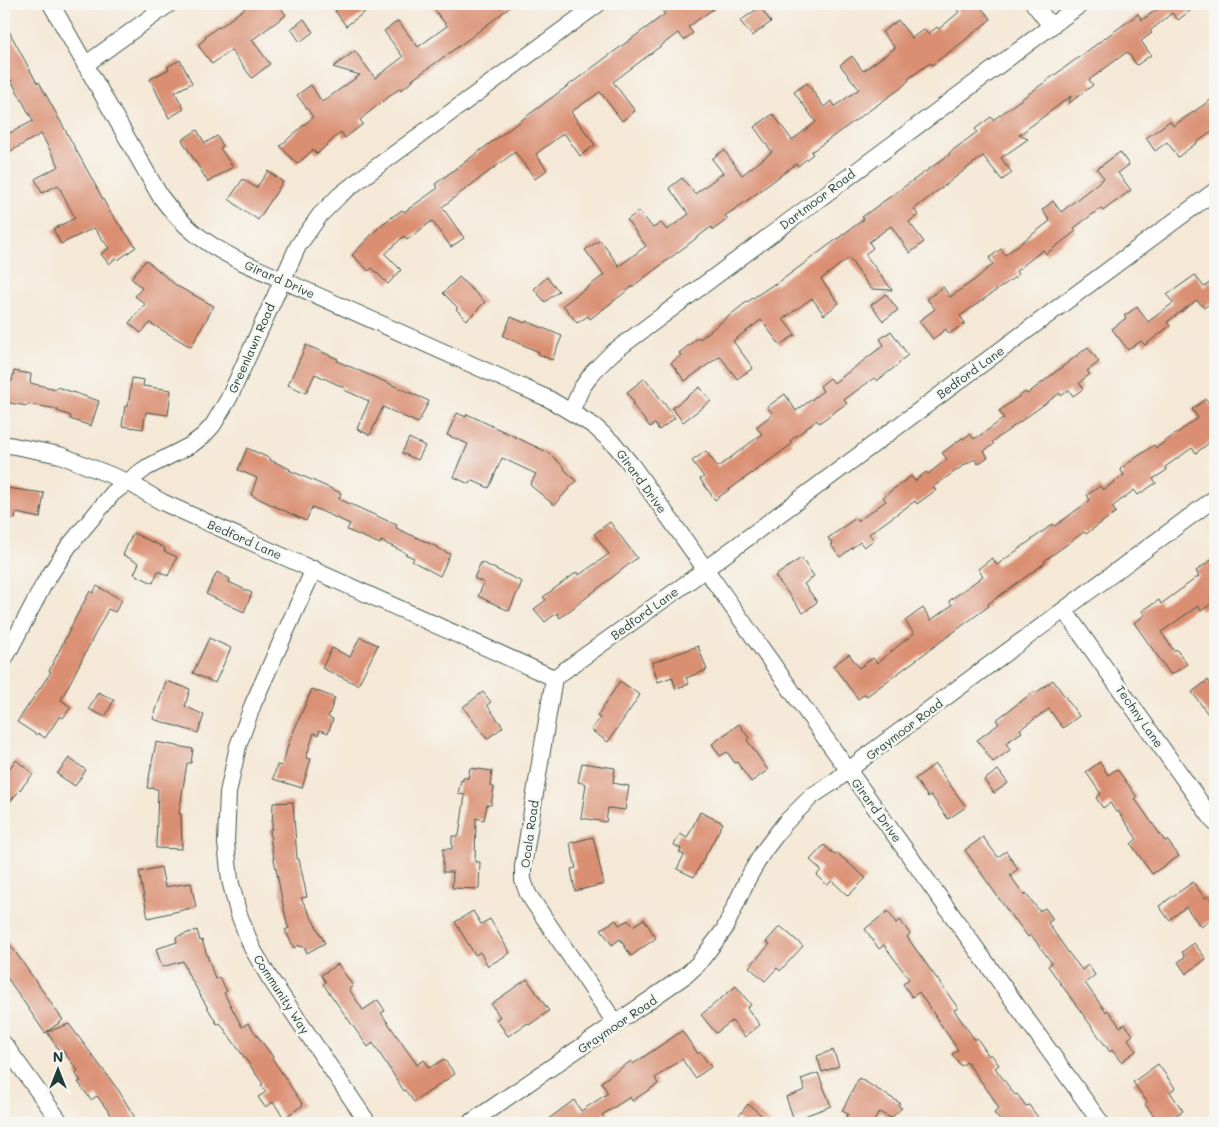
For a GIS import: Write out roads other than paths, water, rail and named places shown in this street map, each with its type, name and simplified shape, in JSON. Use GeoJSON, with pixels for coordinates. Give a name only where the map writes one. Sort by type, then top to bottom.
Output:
{"type":"FeatureCollection","features":[{"type":"Feature","properties":{"kind":"street","name":"Girard Drive"},"geometry":{"type":"LineString","coordinates":[[51,4],[160,196],[173,214],[191,232],[214,248],[549,399],[594,426],[615,445],[633,467],[1101,1123]]}},
{"type":"Feature","properties":{"kind":"street"},"geometry":{"type":"LineString","coordinates":[[85,65],[168,4]]}},
{"type":"Feature","properties":{"kind":"street","name":"Greenlawn Road"},"geometry":{"type":"LineString","coordinates":[[4,660],[44,584],[68,547],[113,493],[146,468],[191,445],[204,435],[212,425],[229,398],[298,246],[320,215],[340,195],[598,4]]}},
{"type":"Feature","properties":{"kind":"street"},"geometry":{"type":"LineString","coordinates":[[1034,4],[1051,26]]}},
{"type":"Feature","properties":{"kind":"street","name":"Dartmoor Road"},"geometry":{"type":"LineString","coordinates":[[571,412],[581,389],[593,372],[612,353],[1081,4]]}},
{"type":"Feature","properties":{"kind":"street","name":"Bedford Lane"},"geometry":{"type":"LineString","coordinates":[[4,444],[60,456],[128,482],[162,502],[554,678],[1215,191]]}},
{"type":"Feature","properties":{"kind":"street","name":"Graymoor Road"},"geometry":{"type":"LineString","coordinates":[[470,1123],[666,991],[698,964],[724,930],[748,878],[763,852],[785,823],[812,796],[1215,498]]}},
{"type":"Feature","properties":{"kind":"street","name":"Community Way"},"geometry":{"type":"LineString","coordinates":[[314,569],[253,704],[238,746],[228,793],[226,843],[230,880],[238,912],[252,948],[269,977],[368,1123]]}},
{"type":"Feature","properties":{"kind":"street","name":"Techny Lane"},"geometry":{"type":"LineString","coordinates":[[1064,610],[1215,823]]}},
{"type":"Feature","properties":{"kind":"street","name":"Ocala Road"},"geometry":{"type":"LineString","coordinates":[[554,678],[523,866],[523,880],[528,894],[616,1024]]}},
{"type":"Feature","properties":{"kind":"street"},"geometry":{"type":"LineString","coordinates":[[4,1044],[61,1123]]}}]}
